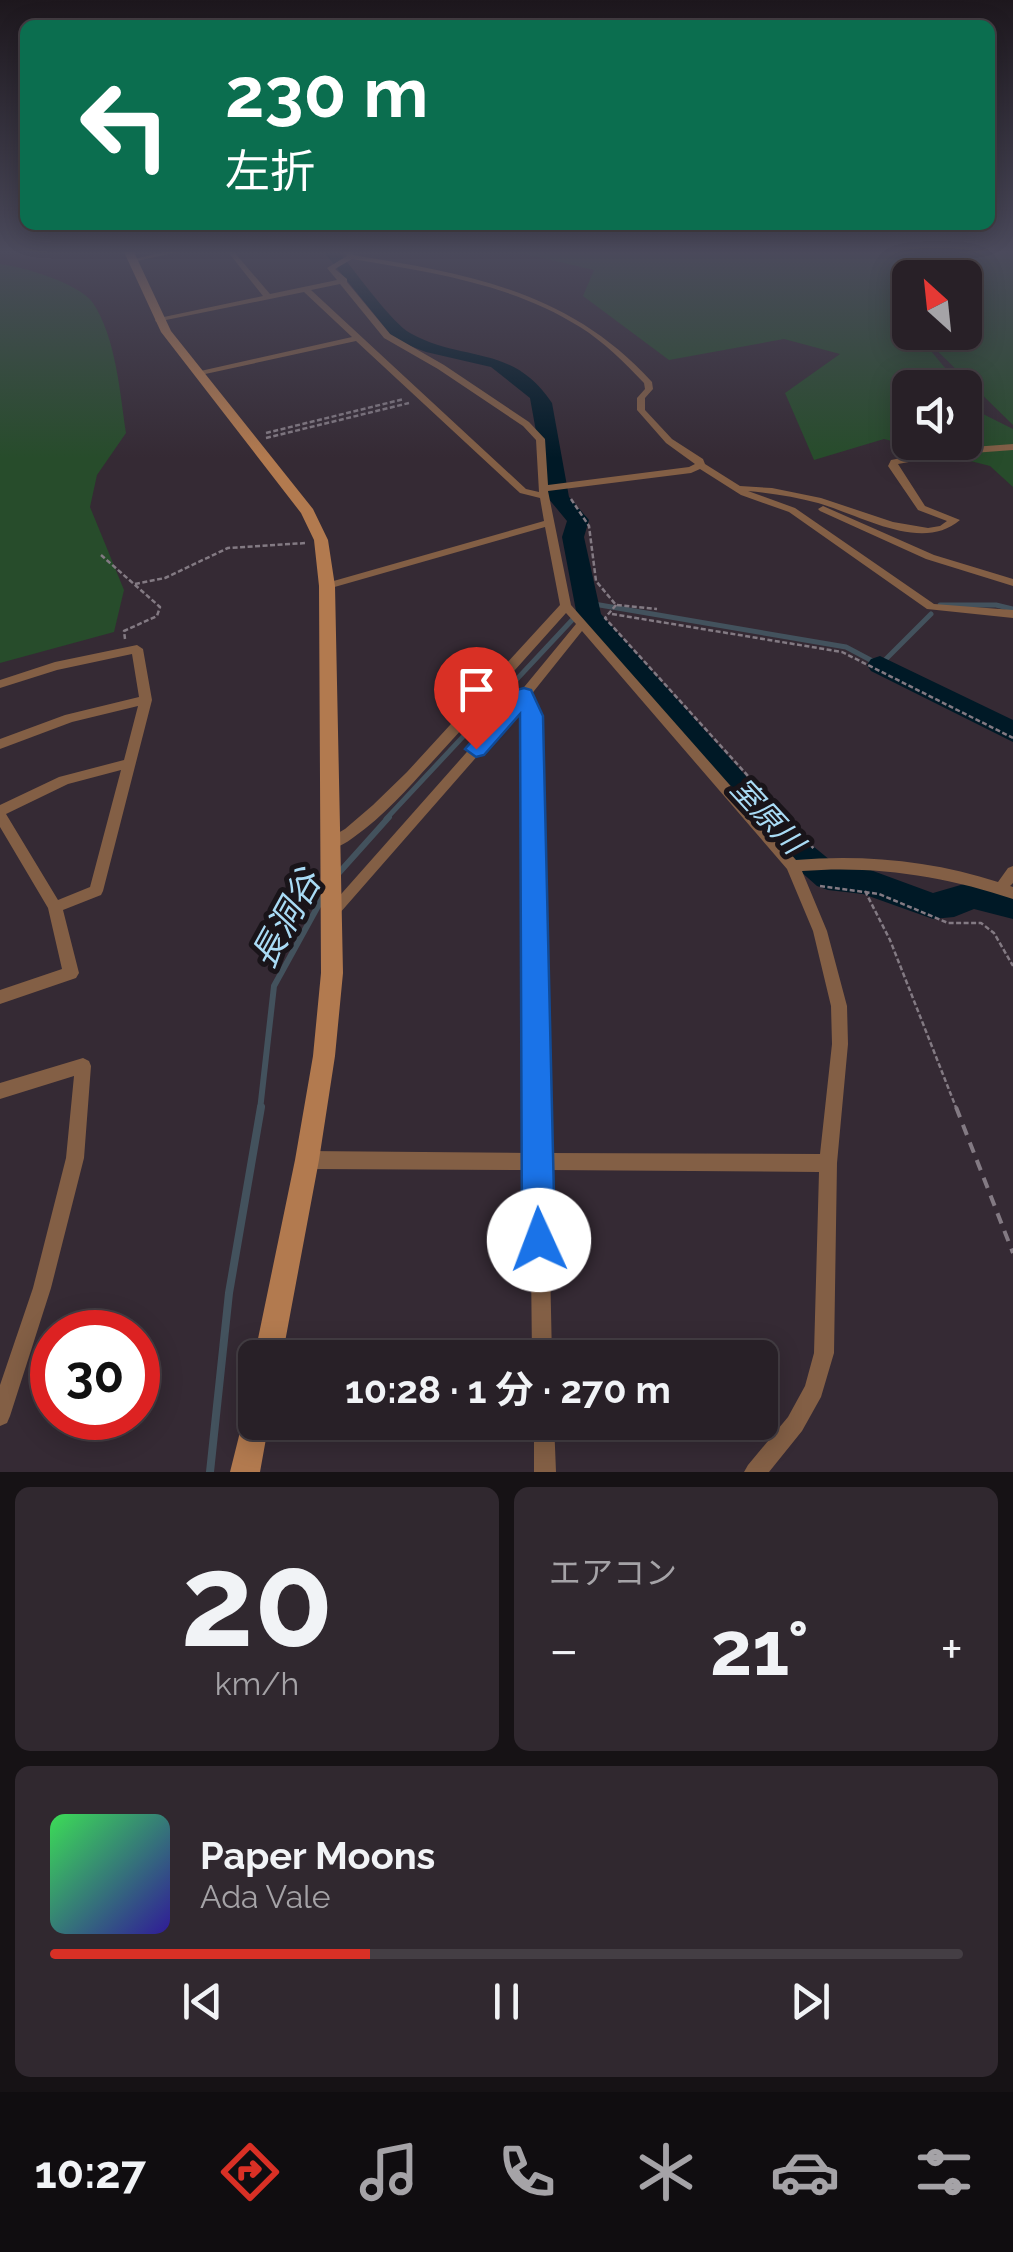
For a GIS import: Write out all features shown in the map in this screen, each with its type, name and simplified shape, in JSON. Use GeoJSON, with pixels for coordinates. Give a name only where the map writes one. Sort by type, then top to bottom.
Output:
{"type":"FeatureCollection","features":[{"type":"Feature","properties":{"kind":"street"},"geometry":{"type":"LineString","coordinates":[[160,321],[308,512],[322,540],[327,586],[334,910],[324,1056],[272,1340]]}},
{"type":"Feature","properties":{"kind":"street"},"geometry":{"type":"LineString","coordinates":[[340,321],[523,491],[544,492],[691,470],[700,465]]}},
{"type":"Feature","properties":{"kind":"street"},"geometry":{"type":"LineString","coordinates":[[375,321],[387,336],[526,424],[540,439],[549,523],[568,609],[792,866],[820,931],[838,1006],[840,1044],[828,1163],[824,1353],[814,1390],[795,1424],[754,1472]]}},
{"type":"Feature","properties":{"kind":"street"},"geometry":{"type":"LineString","coordinates":[[578,321],[648,382],[650,389],[641,398],[641,410],[700,465],[736,488],[792,510],[931,607],[1013,614]]}},
{"type":"Feature","properties":{"kind":"street"},"geometry":{"type":"LineString","coordinates":[[199,374],[358,338]]}},
{"type":"Feature","properties":{"kind":"street"},"geometry":{"type":"LineString","coordinates":[[736,488],[764,489],[826,503],[900,528],[948,527],[955,520],[921,508],[892,466],[894,462],[946,452],[1013,448]]}},
{"type":"Feature","properties":{"kind":"street"},"geometry":{"type":"LineString","coordinates":[[803,500],[930,557],[1013,583]]}},
{"type":"Feature","properties":{"kind":"street"},"geometry":{"type":"LineString","coordinates":[[327,586],[549,523]]}},
{"type":"Feature","properties":{"kind":"street"},"geometry":{"type":"LineString","coordinates":[[331,853],[382,806],[568,609]]}},
{"type":"Feature","properties":{"kind":"street"},"geometry":{"type":"LineString","coordinates":[[334,910],[580,626]]}},
{"type":"Feature","properties":{"kind":"street"},"geometry":{"type":"LineString","coordinates":[[0,684],[55,666],[137,649],[146,700],[96,892],[55,907]]}},
{"type":"Feature","properties":{"kind":"street"},"geometry":{"type":"LineString","coordinates":[[524,695],[532,716],[541,1340]]}},
{"type":"Feature","properties":{"kind":"street"},"geometry":{"type":"LineString","coordinates":[[0,744],[69,718],[146,700]]}},
{"type":"Feature","properties":{"kind":"street"},"geometry":{"type":"LineString","coordinates":[[0,997],[71,973],[55,907],[0,813],[64,780],[131,763]]}},
{"type":"Feature","properties":{"kind":"street"},"geometry":{"type":"LineString","coordinates":[[792,866],[827,861],[1007,890],[1013,872]]}},
{"type":"Feature","properties":{"kind":"street"},"geometry":{"type":"LineString","coordinates":[[0,1092],[83,1066],[75,1158],[42,1288],[0,1416]]}},
{"type":"Feature","properties":{"kind":"street"},"geometry":{"type":"LineString","coordinates":[[307,1160],[828,1163]]}},
{"type":"Feature","properties":{"kind":"street"},"geometry":{"type":"LineString","coordinates":[[245,1472],[251,1440]]}},
{"type":"Feature","properties":{"kind":"street"},"geometry":{"type":"LineString","coordinates":[[544,1440],[545,1472]]}},
{"type":"Feature","properties":{"kind":"path"},"geometry":{"type":"LineString","coordinates":[[252,439],[422,397]]}},
{"type":"Feature","properties":{"kind":"path"},"geometry":{"type":"LineString","coordinates":[[567,488],[589,526],[596,581],[616,605],[657,610]]}},
{"type":"Feature","properties":{"kind":"path"},"geometry":{"type":"LineString","coordinates":[[134,584],[165,578],[220,550],[322,540]]}},
{"type":"Feature","properties":{"kind":"path"},"geometry":{"type":"LineString","coordinates":[[101,554],[158,603],[160,612],[124,632],[126,651]]}},
{"type":"Feature","properties":{"kind":"path"},"geometry":{"type":"LineString","coordinates":[[616,605],[605,618],[827,861]]}},
{"type":"Feature","properties":{"kind":"path"},"geometry":{"type":"LineString","coordinates":[[612,614],[842,652],[1013,738]]}},
{"type":"Feature","properties":{"kind":"path"},"geometry":{"type":"LineString","coordinates":[[803,887],[840,885],[865,890],[956,926],[980,923],[994,932],[1013,966]]}},
{"type":"Feature","properties":{"kind":"path"},"geometry":{"type":"LineString","coordinates":[[865,890],[890,940],[1013,1253]]}},
{"type":"Feature","properties":{"kind":"green space"},"geometry":{"type":"Polygon","coordinates":[[[0,321],[102,321],[112,349],[126,433],[97,475],[90,507],[124,590],[114,632],[0,663],[0,321]]]}},
{"type":"Feature","properties":{"kind":"green space"},"geometry":{"type":"Polygon","coordinates":[[[616,321],[892,321],[892,350],[930,350],[947,370],[892,370],[892,441],[884,439],[814,460],[785,393],[840,354],[784,339],[669,360],[616,321]]]}},
{"type":"Feature","properties":{"kind":"green space"},"geometry":{"type":"Polygon","coordinates":[[[982,321],[1013,321],[1013,425],[982,395],[982,370],[957,370],[936,350],[982,350],[982,321]]]}},
{"type":"Feature","properties":{"kind":"green space"},"geometry":{"type":"Polygon","coordinates":[[[982,414],[1013,429],[1013,487],[990,466],[966,460],[982,460],[982,414]]]}},
{"type":"Feature","properties":{"kind":"waterway","name":"室原川"},"geometry":{"type":"LineString","coordinates":[[388,321],[401,336],[432,348],[497,363],[537,394],[543,403],[559,498],[578,520],[573,537],[589,616],[785,840],[828,877],[865,881],[933,906],[954,904],[971,895],[1013,906]]}},
{"type":"Feature","properties":{"kind":"waterway"},"geometry":{"type":"LineString","coordinates":[[386,819],[588,603],[846,647],[880,665],[931,614]]}},
{"type":"Feature","properties":{"kind":"waterway"},"geometry":{"type":"LineString","coordinates":[[940,605],[996,605],[1013,609]]}},
{"type":"Feature","properties":{"kind":"waterway"},"geometry":{"type":"LineString","coordinates":[[880,665],[1013,732]]}},
{"type":"Feature","properties":{"kind":"waterway","name":"長洞谷"},"geometry":{"type":"LineString","coordinates":[[337,875],[389,817]]}},
{"type":"Feature","properties":{"kind":"waterway","name":"長洞谷"},"geometry":{"type":"LineString","coordinates":[[260,1110],[274,986],[323,897]]}},
{"type":"Feature","properties":{"kind":"waterway","name":"長洞谷"},"geometry":{"type":"LineString","coordinates":[[210,1472],[229,1293],[261,1107]]}},
{"type":"Feature","properties":{"kind":"route"},"geometry":{"type":"LineString","coordinates":[[476,749],[524,695],[532,716],[539,1240]]}}]}
